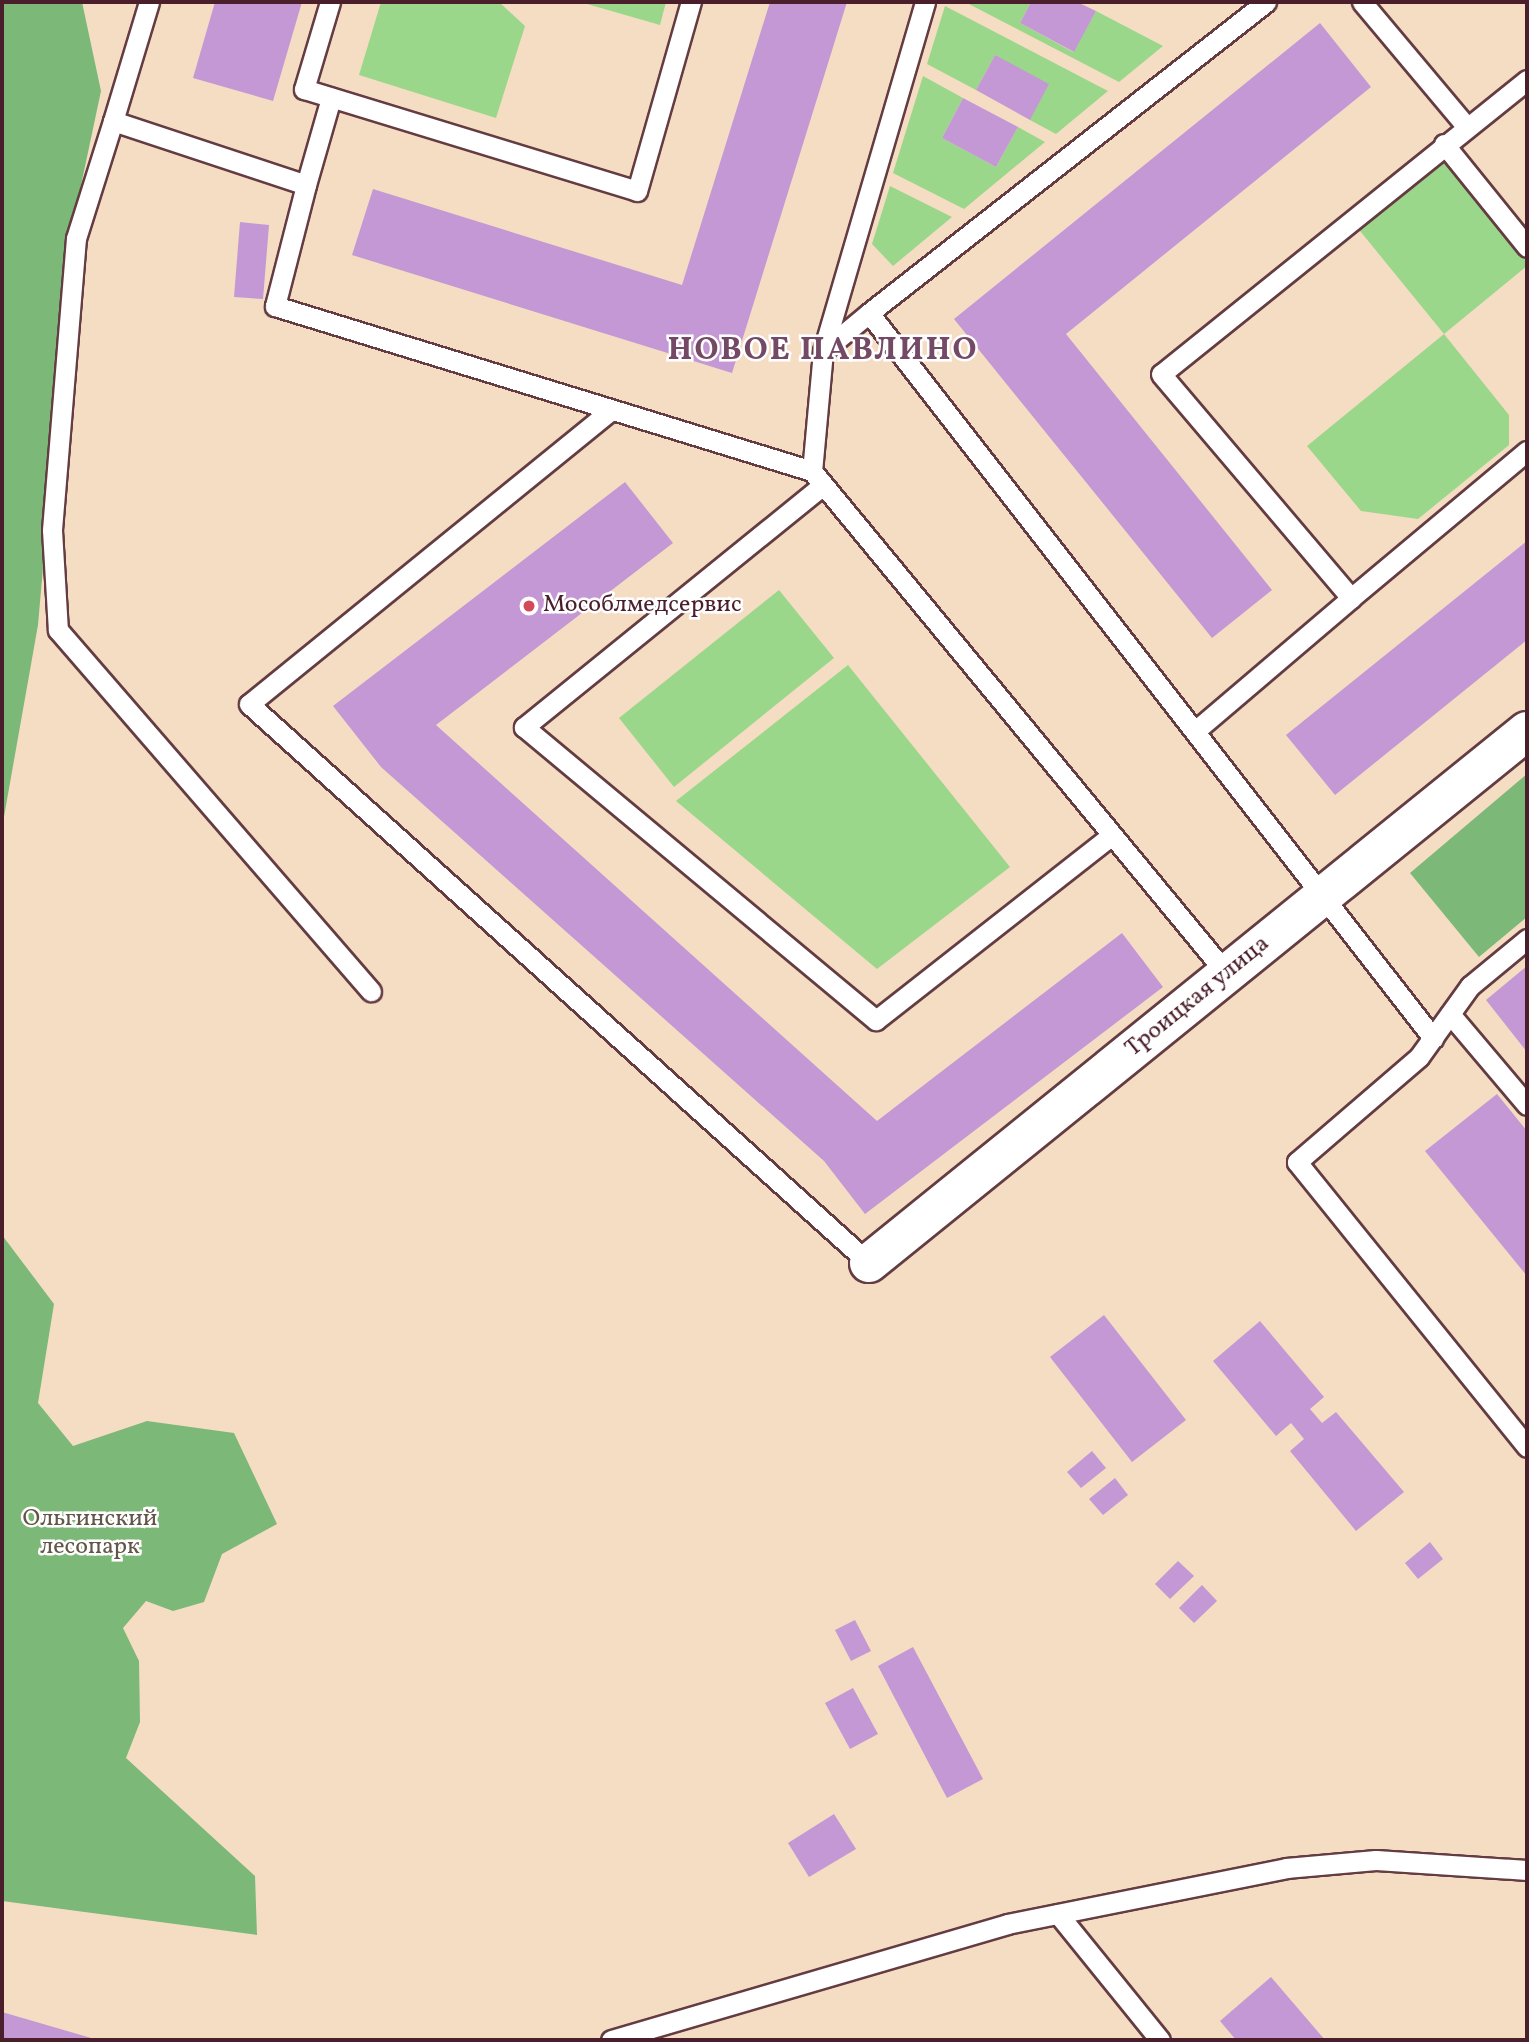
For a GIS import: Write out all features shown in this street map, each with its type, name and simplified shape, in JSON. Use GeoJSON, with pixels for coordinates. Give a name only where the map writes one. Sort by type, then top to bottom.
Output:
{"type":"FeatureCollection","features":[{"type":"Feature","properties":{"kind":"street","name":"Троицкая улица"},"geometry":{"type":"LineString","coordinates":[[869,1263],[1527,731]]}},
{"type":"Feature","properties":{"kind":"lane"},"geometry":{"type":"LineString","coordinates":[[149,2],[76,238],[52,530],[58,630],[371,991]]}},
{"type":"Feature","properties":{"kind":"lane"},"geometry":{"type":"LineString","coordinates":[[330,2],[304,89],[637,191],[691,2]]}},
{"type":"Feature","properties":{"kind":"lane"},"geometry":{"type":"LineString","coordinates":[[925,2],[823,351],[817,478],[524,727],[876,1020],[1111,836]]}},
{"type":"Feature","properties":{"kind":"lane"},"geometry":{"type":"LineString","coordinates":[[823,351],[1266,2]]}},
{"type":"Feature","properties":{"kind":"lane"},"geometry":{"type":"LineString","coordinates":[[1362,2],[1466,126]]}},
{"type":"Feature","properties":{"kind":"lane"},"geometry":{"type":"LineString","coordinates":[[1351,598],[1161,374],[1466,126],[1527,80]]}},
{"type":"Feature","properties":{"kind":"lane"},"geometry":{"type":"LineString","coordinates":[[331,98],[275,306],[611,410],[817,478],[1227,974]]}},
{"type":"Feature","properties":{"kind":"lane"},"geometry":{"type":"LineString","coordinates":[[113,121],[306,185]]}},
{"type":"Feature","properties":{"kind":"lane"},"geometry":{"type":"LineString","coordinates":[[1444,144],[1527,247]]}},
{"type":"Feature","properties":{"kind":"lane"},"geometry":{"type":"LineString","coordinates":[[869,313],[1433,1038]]}},
{"type":"Feature","properties":{"kind":"lane"},"geometry":{"type":"LineString","coordinates":[[611,410],[249,704],[869,1263]]}},
{"type":"Feature","properties":{"kind":"lane"},"geometry":{"type":"LineString","coordinates":[[1195,731],[1527,451]]}},
{"type":"Feature","properties":{"kind":"lane"},"geometry":{"type":"LineString","coordinates":[[1527,939],[1470,986],[1419,1057],[1297,1162],[1527,1447]]}},
{"type":"Feature","properties":{"kind":"lane"},"geometry":{"type":"LineString","coordinates":[[1450,1014],[1527,1105]]}},
{"type":"Feature","properties":{"kind":"lane"},"geometry":{"type":"LineString","coordinates":[[611,2040],[1059,1914],[1286,1868],[1377,1860],[1527,1870]]}},
{"type":"Feature","properties":{"kind":"lane"},"geometry":{"type":"LineString","coordinates":[[1059,1914],[1160,2040]]}},
{"type":"Feature","properties":{"kind":"green space"},"geometry":{"type":"Polygon","coordinates":[[[2,2],[82,2],[101,91],[73,223],[38,625],[2,828],[2,2]]]}},
{"type":"Feature","properties":{"kind":"green space"},"geometry":{"type":"Polygon","coordinates":[[[381,2],[499,2],[525,26],[496,118],[359,75],[381,2]]]}},
{"type":"Feature","properties":{"kind":"green space"},"geometry":{"type":"Polygon","coordinates":[[[580,2],[666,2],[660,25],[580,2]]]}},
{"type":"Feature","properties":{"kind":"green space"},"geometry":{"type":"Polygon","coordinates":[[[965,2],[1031,2],[1020,23],[1073,52],[1096,11],[1163,46],[1119,82],[965,2]]]}},
{"type":"Feature","properties":{"kind":"green space"},"geometry":{"type":"Polygon","coordinates":[[[945,6],[1108,91],[1056,134],[1030,120],[995,55],[976,90],[927,64],[945,6]]]}},
{"type":"Feature","properties":{"kind":"green space"},"geometry":{"type":"Polygon","coordinates":[[[923,76],[963,98],[942,138],[996,167],[1018,127],[1045,142],[964,209],[893,173],[923,76]]]}},
{"type":"Feature","properties":{"kind":"green space"},"geometry":{"type":"Polygon","coordinates":[[[1443,155],[1527,260],[1527,266],[1444,334],[1356,226],[1443,155]]]}},
{"type":"Feature","properties":{"kind":"green space"},"geometry":{"type":"Polygon","coordinates":[[[890,186],[952,217],[893,266],[872,244],[890,186]]]}},
{"type":"Feature","properties":{"kind":"green space"},"geometry":{"type":"Polygon","coordinates":[[[1444,334],[1509,415],[1509,445],[1418,519],[1361,511],[1307,446],[1444,334]]]}},
{"type":"Feature","properties":{"kind":"green space"},"geometry":{"type":"Polygon","coordinates":[[[779,590],[834,658],[674,787],[619,718],[779,590]]]}},
{"type":"Feature","properties":{"kind":"green space"},"geometry":{"type":"Polygon","coordinates":[[[848,665],[1010,867],[877,969],[676,801],[848,665]]]}},
{"type":"Feature","properties":{"kind":"green space"},"geometry":{"type":"Polygon","coordinates":[[[1527,774],[1527,917],[1479,957],[1410,873],[1527,774]]]}},
{"type":"Feature","properties":{"kind":"green space","name":"Ольгинский лесопарк"},"geometry":{"type":"Polygon","coordinates":[[[2,1235],[54,1304],[38,1403],[73,1446],[147,1421],[234,1433],[277,1524],[222,1554],[204,1602],[173,1611],[146,1601],[123,1628],[139,1661],[140,1722],[126,1758],[255,1876],[257,1935],[2,1901],[2,1235]]]}},
{"type":"Feature","properties":{"kind":"building"},"geometry":{"type":"Polygon","coordinates":[[[215,2],[302,2],[273,101],[193,78],[215,2]]]}},
{"type":"Feature","properties":{"kind":"building"},"geometry":{"type":"Polygon","coordinates":[[[770,2],[847,2],[732,373],[352,255],[373,189],[682,285],[770,2]]]}},
{"type":"Feature","properties":{"kind":"building"},"geometry":{"type":"Polygon","coordinates":[[[1031,2],[1077,2],[1096,11],[1074,52],[1020,23],[1031,2]]]}},
{"type":"Feature","properties":{"kind":"building"},"geometry":{"type":"Polygon","coordinates":[[[1320,23],[1371,87],[1066,334],[1272,590],[1212,638],[954,319],[1320,23]]]}},
{"type":"Feature","properties":{"kind":"building"},"geometry":{"type":"Polygon","coordinates":[[[995,55],[1049,84],[1030,120],[976,90],[995,55]]]}},
{"type":"Feature","properties":{"kind":"building"},"geometry":{"type":"Polygon","coordinates":[[[963,98],[1018,127],[996,167],[942,138],[963,98]]]}},
{"type":"Feature","properties":{"kind":"building"},"geometry":{"type":"Polygon","coordinates":[[[240,222],[269,225],[263,299],[234,297],[240,222]]]}},
{"type":"Feature","properties":{"kind":"building"},"geometry":{"type":"Polygon","coordinates":[[[625,482],[673,543],[436,725],[877,1121],[1122,933],[1163,987],[865,1214],[824,1161],[381,767],[333,706],[625,482]]]}},
{"type":"Feature","properties":{"kind":"building"},"geometry":{"type":"Polygon","coordinates":[[[1527,541],[1527,640],[1335,795],[1286,735],[1527,541]]]}},
{"type":"Feature","properties":{"kind":"building"},"geometry":{"type":"Polygon","coordinates":[[[1527,966],[1527,1052],[1486,1000],[1527,966]]]}},
{"type":"Feature","properties":{"kind":"building"},"geometry":{"type":"Polygon","coordinates":[[[1497,1094],[1527,1131],[1527,1276],[1425,1151],[1497,1094]]]}},
{"type":"Feature","properties":{"kind":"building"},"geometry":{"type":"Polygon","coordinates":[[[1104,1315],[1186,1420],[1132,1462],[1050,1357],[1104,1315]]]}},
{"type":"Feature","properties":{"kind":"building"},"geometry":{"type":"Polygon","coordinates":[[[1260,1321],[1324,1397],[1310,1409],[1322,1423],[1336,1412],[1404,1492],[1356,1531],[1290,1451],[1304,1439],[1291,1423],[1276,1436],[1213,1361],[1260,1321]]]}},
{"type":"Feature","properties":{"kind":"building"},"geometry":{"type":"Polygon","coordinates":[[[1092,1451],[1106,1468],[1081,1488],[1067,1472],[1092,1451]]]}},
{"type":"Feature","properties":{"kind":"building"},"geometry":{"type":"Polygon","coordinates":[[[1115,1478],[1128,1495],[1103,1515],[1089,1499],[1115,1478]]]}},
{"type":"Feature","properties":{"kind":"building"},"geometry":{"type":"Polygon","coordinates":[[[1430,1542],[1443,1559],[1418,1579],[1405,1563],[1430,1542]]]}},
{"type":"Feature","properties":{"kind":"building"},"geometry":{"type":"Polygon","coordinates":[[[1178,1561],[1194,1576],[1170,1599],[1155,1584],[1178,1561]]]}},
{"type":"Feature","properties":{"kind":"building"},"geometry":{"type":"Polygon","coordinates":[[[1202,1585],[1217,1601],[1194,1623],[1179,1608],[1202,1585]]]}},
{"type":"Feature","properties":{"kind":"building"},"geometry":{"type":"Polygon","coordinates":[[[855,1620],[871,1651],[851,1661],[835,1630],[855,1620]]]}},
{"type":"Feature","properties":{"kind":"building"},"geometry":{"type":"Polygon","coordinates":[[[913,1647],[983,1779],[947,1798],[878,1666],[913,1647]]]}},
{"type":"Feature","properties":{"kind":"building"},"geometry":{"type":"Polygon","coordinates":[[[853,1688],[878,1734],[850,1749],[825,1703],[853,1688]]]}},
{"type":"Feature","properties":{"kind":"building"},"geometry":{"type":"Polygon","coordinates":[[[834,1814],[856,1849],[809,1877],[788,1843],[834,1814]]]}},
{"type":"Feature","properties":{"kind":"building"},"geometry":{"type":"Polygon","coordinates":[[[1271,1977],[1325,2040],[1236,2040],[1220,2021],[1271,1977]]]}},
{"type":"Feature","properties":{"kind":"building"},"geometry":{"type":"Polygon","coordinates":[[[2,2012],[98,2040],[2,2040],[2,2012]]]}},
{"type":"Feature","properties":{"kind":"place","name":"Мособлмедсервис"},"geometry":{"type":"Point","coordinates":[529,606]}},
{"type":"Feature","properties":{"kind":"district","name":"НОВОЕ ПАВЛИНО"},"geometry":{"type":"Point","coordinates":[823,351]}}]}
